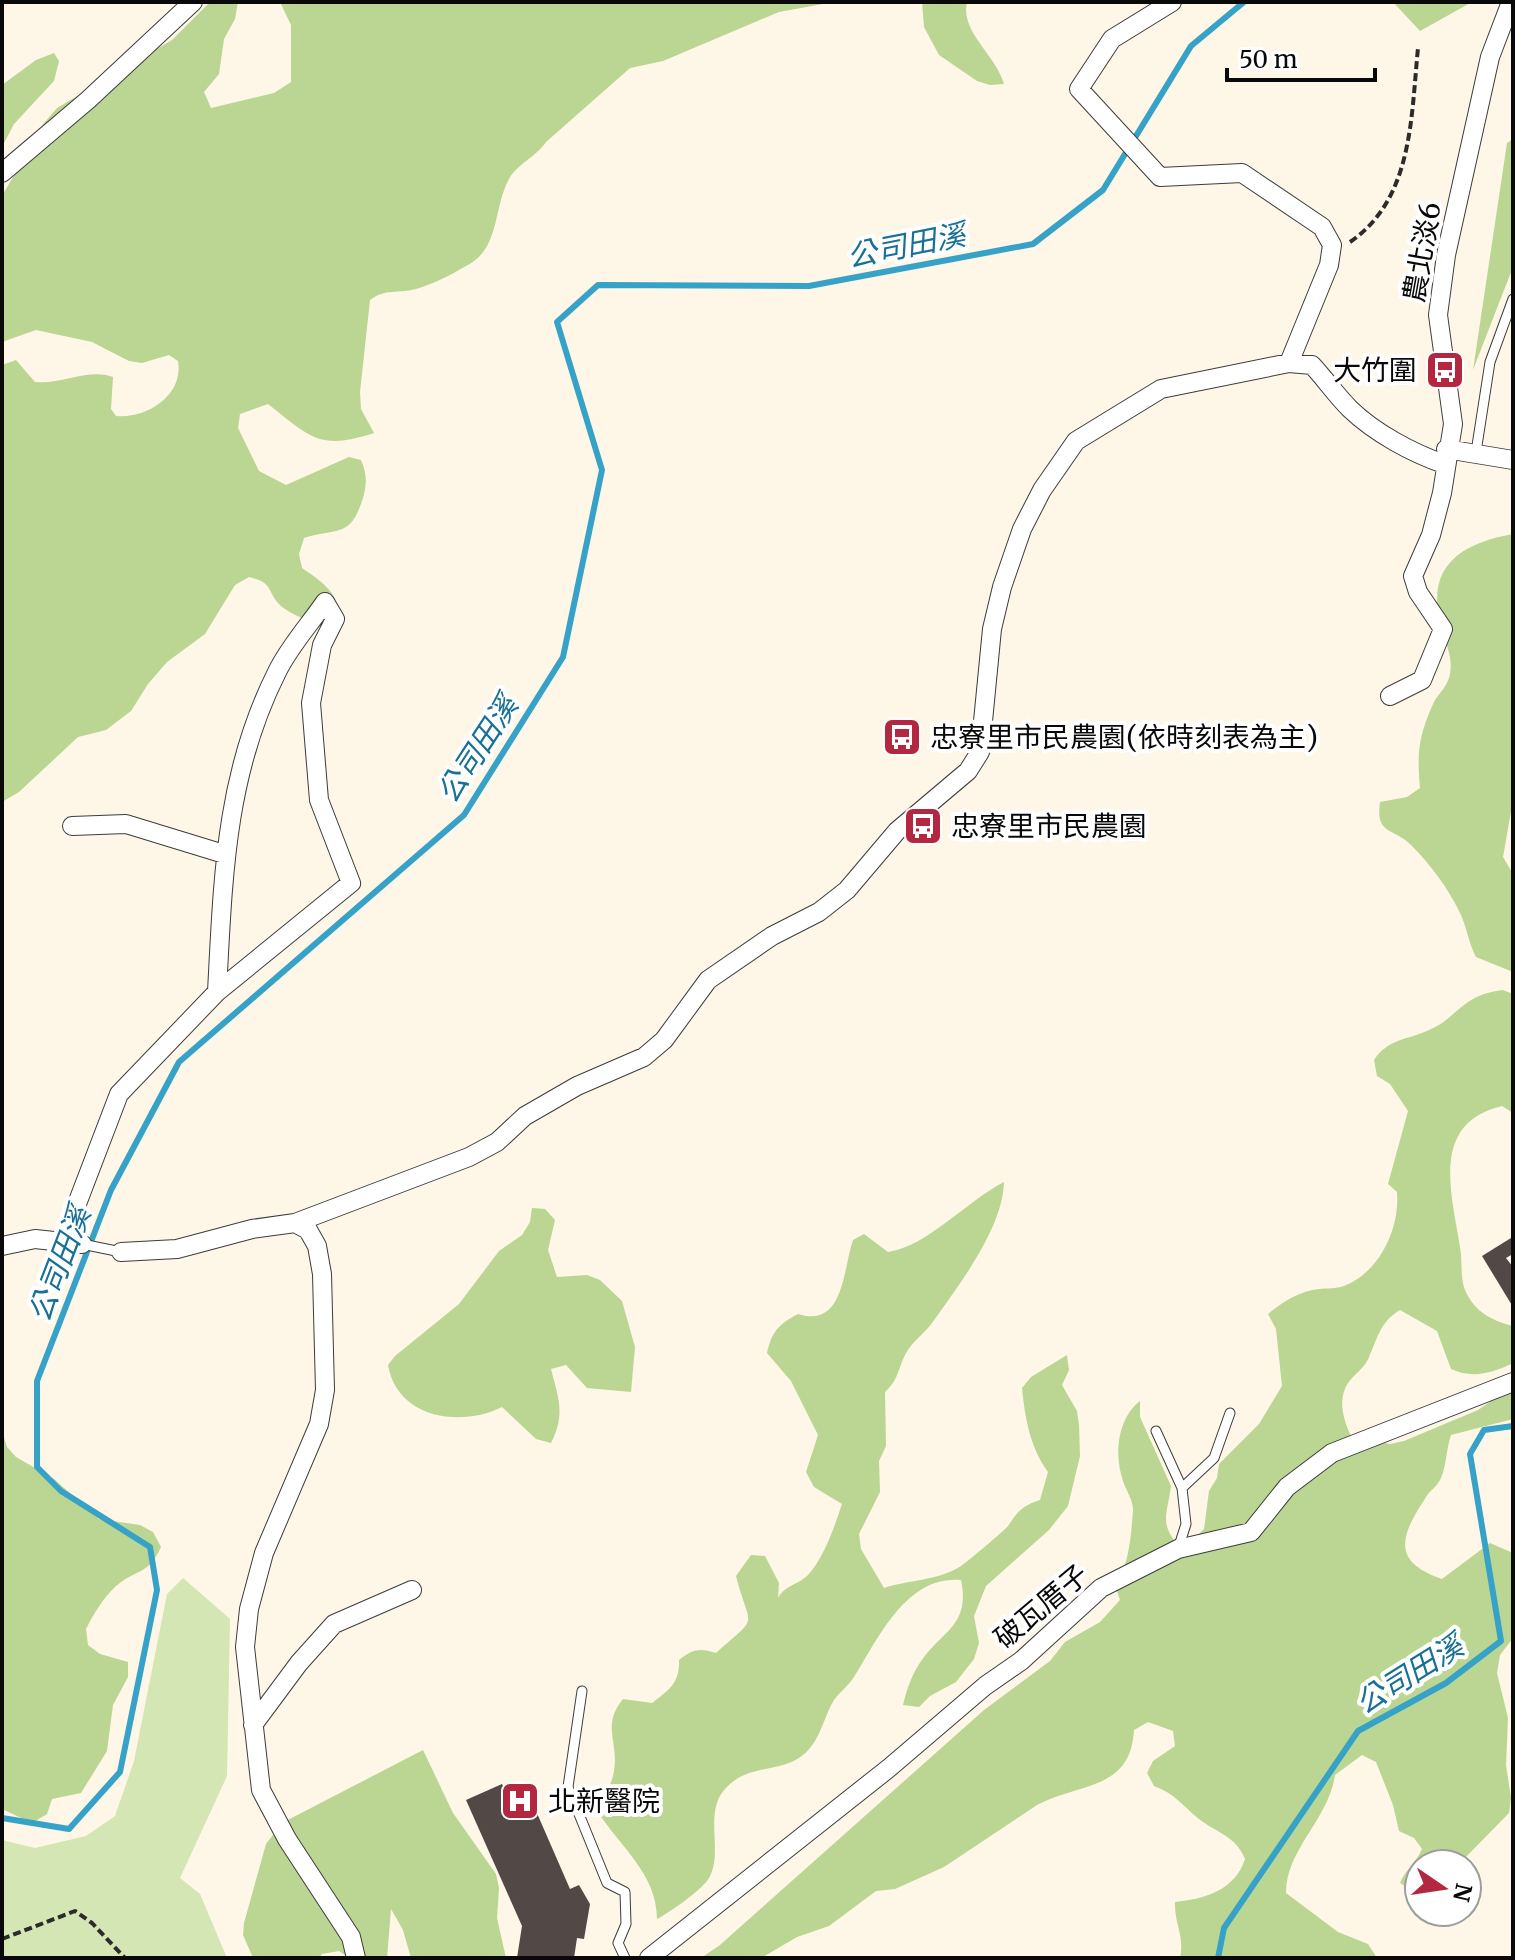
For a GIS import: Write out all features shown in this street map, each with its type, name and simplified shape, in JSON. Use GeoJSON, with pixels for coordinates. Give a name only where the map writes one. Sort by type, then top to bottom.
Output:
{"type":"FeatureCollection","features":[{"type":"Feature","properties":{"kind":"street"},"geometry":{"type":"LineString","coordinates":[[2,173],[88,100],[193,2]]}},
{"type":"Feature","properties":{"kind":"street"},"geometry":{"type":"LineString","coordinates":[[1172,2],[1112,39],[1079,89],[1160,177],[1242,173],[1322,227],[1332,245],[1329,265],[1289,363]]}},
{"type":"Feature","properties":{"kind":"street","name":"農北淡6"},"geometry":{"type":"LineString","coordinates":[[1390,696],[1422,680],[1443,629],[1418,592],[1413,576],[1431,535],[1442,493],[1445,456],[1453,424],[1438,315],[1444,270],[1490,57],[1511,2]]}},
{"type":"Feature","properties":{"kind":"street"},"geometry":{"type":"LineString","coordinates":[[121,1252],[177,1249],[252,1229],[295,1223],[469,1157],[497,1142],[525,1116],[577,1086],[644,1057],[664,1040],[708,980],[772,936],[819,912],[847,890],[897,831],[968,771],[980,752],[992,629],[1002,587],[1022,529],[1042,490],[1076,441],[1161,389],[1289,363],[1312,365],[1362,418],[1426,458],[1476,452],[1513,460]]}},
{"type":"Feature","properties":{"kind":"street"},"geometry":{"type":"LineString","coordinates":[[62,1243],[119,1094],[217,992],[351,883],[319,800],[311,703],[322,645],[335,619],[325,602],[278,669],[244,747],[224,854],[217,992]]}},
{"type":"Feature","properties":{"kind":"street"},"geometry":{"type":"LineString","coordinates":[[72,826],[126,824],[224,854]]}},
{"type":"Feature","properties":{"kind":"street"},"geometry":{"type":"LineString","coordinates":[[295,1223],[308,1230],[317,1246],[322,1274],[325,1390],[319,1424],[264,1553],[249,1609],[245,1647],[261,1790],[287,1839],[351,1937],[356,1958]]}},
{"type":"Feature","properties":{"kind":"street"},"geometry":{"type":"LineString","coordinates":[[2,1246],[35,1239],[82,1244]]}},
{"type":"Feature","properties":{"kind":"street","name":"破瓦厝子"},"geometry":{"type":"LineString","coordinates":[[649,1958],[878,1776],[985,1686],[1021,1661],[1101,1588],[1178,1549],[1251,1532],[1287,1487],[1332,1453],[1513,1382]]}},
{"type":"Feature","properties":{"kind":"street"},"geometry":{"type":"LineString","coordinates":[[253,1725],[299,1663],[334,1624],[412,1590]]}},
{"type":"Feature","properties":{"kind":"lane"},"geometry":{"type":"LineString","coordinates":[[1476,452],[1490,362],[1513,299]]}},
{"type":"Feature","properties":{"kind":"lane"},"geometry":{"type":"LineString","coordinates":[[82,1244],[121,1252]]}},
{"type":"Feature","properties":{"kind":"lane"},"geometry":{"type":"LineString","coordinates":[[1182,1488],[1214,1458],[1230,1413]]}},
{"type":"Feature","properties":{"kind":"lane"},"geometry":{"type":"LineString","coordinates":[[1156,1431],[1182,1488],[1186,1524],[1178,1549]]}},
{"type":"Feature","properties":{"kind":"lane"},"geometry":{"type":"LineString","coordinates":[[582,1691],[568,1787],[607,1883],[625,1892],[626,1924],[618,1943],[625,1958]]}},
{"type":"Feature","properties":{"kind":"path"},"geometry":{"type":"LineString","coordinates":[[1332,245],[1349,243],[1369,229],[1393,192],[1405,164],[1418,48]]}},
{"type":"Feature","properties":{"kind":"path"},"geometry":{"type":"LineString","coordinates":[[2,1939],[75,1911],[92,1923],[125,1958]]}},
{"type":"Feature","properties":{"kind":"green space"},"geometry":{"type":"Polygon","coordinates":[[[210,2],[238,2],[235,19],[224,39],[219,74],[204,92],[211,108],[274,93],[291,82],[291,25],[280,2],[834,2],[779,12],[663,61],[630,68],[511,175],[490,239],[477,259],[429,285],[381,294],[370,300],[360,392],[361,409],[374,433],[340,441],[316,438],[268,404],[240,414],[238,428],[259,471],[286,485],[349,457],[361,460],[365,488],[353,520],[342,529],[304,538],[299,554],[302,568],[324,585],[339,608],[329,628],[285,609],[267,585],[249,577],[235,585],[205,634],[167,662],[131,711],[106,730],[78,737],[19,792],[2,802],[2,365],[16,360],[35,382],[94,374],[113,377],[111,409],[116,416],[128,416],[151,409],[169,394],[178,373],[178,361],[169,355],[142,363],[129,361],[92,342],[36,330],[2,342],[2,196],[44,123],[57,108],[172,40],[210,2]]]}},
{"type":"Feature","properties":{"kind":"green space"},"geometry":{"type":"Polygon","coordinates":[[[922,2],[967,2],[969,23],[1004,84],[990,85],[977,81],[939,55],[924,27],[922,2]]]}},
{"type":"Feature","properties":{"kind":"green space"},"geometry":{"type":"Polygon","coordinates":[[[1393,2],[1472,2],[1420,31],[1393,2]]]}},
{"type":"Feature","properties":{"kind":"green space"},"geometry":{"type":"Polygon","coordinates":[[[54,53],[59,61],[54,81],[14,124],[2,147],[2,85],[36,60],[54,53]]]}},
{"type":"Feature","properties":{"kind":"green space"},"geometry":{"type":"Polygon","coordinates":[[[1513,139],[1513,267],[1473,370],[1507,143],[1513,139]]]}},
{"type":"Feature","properties":{"kind":"green space"},"geometry":{"type":"Polygon","coordinates":[[[1513,534],[1513,800],[1503,857],[1513,874],[1513,972],[1476,957],[1462,917],[1444,885],[1412,846],[1383,826],[1379,813],[1380,802],[1407,797],[1420,788],[1419,755],[1424,727],[1450,671],[1448,648],[1438,609],[1442,575],[1461,553],[1493,538],[1513,534]]]}},
{"type":"Feature","properties":{"kind":"green space"},"geometry":{"type":"Polygon","coordinates":[[[1503,990],[1513,994],[1513,1113],[1502,1106],[1479,1115],[1464,1128],[1455,1144],[1451,1184],[1465,1291],[1482,1312],[1513,1326],[1513,1363],[1482,1374],[1451,1369],[1437,1331],[1400,1310],[1384,1325],[1366,1363],[1348,1384],[1342,1406],[1351,1436],[1390,1444],[1478,1410],[1503,1393],[1513,1391],[1513,1419],[1451,1435],[1441,1478],[1411,1523],[1405,1545],[1407,1555],[1414,1564],[1442,1579],[1490,1543],[1513,1553],[1513,1638],[1500,1655],[1497,1673],[1508,1718],[1506,1765],[1511,1798],[1509,1813],[1475,1848],[1421,1848],[1414,1838],[1399,1831],[1393,1805],[1376,1762],[1362,1755],[1335,1775],[1325,1806],[1293,1862],[1286,1893],[1338,1932],[1368,1944],[1377,1958],[1180,1958],[1175,1902],[1218,1891],[1234,1878],[1245,1859],[1231,1840],[1199,1819],[1173,1796],[1154,1786],[1147,1773],[1153,1761],[1175,1746],[1173,1731],[1148,1722],[1134,1730],[1131,1750],[1113,1775],[1037,1805],[944,1867],[895,1889],[876,1891],[829,1926],[797,1937],[761,1958],[701,1958],[720,1945],[984,1710],[1050,1661],[1065,1642],[1100,1622],[1120,1600],[1116,1588],[1127,1559],[1133,1510],[1120,1471],[1118,1449],[1126,1417],[1140,1401],[1140,1417],[1171,1486],[1166,1520],[1174,1541],[1182,1550],[1204,1529],[1209,1491],[1217,1478],[1219,1464],[1259,1424],[1282,1386],[1276,1329],[1268,1314],[1298,1295],[1341,1287],[1357,1279],[1377,1260],[1391,1234],[1397,1192],[1388,1184],[1408,1111],[1390,1084],[1377,1076],[1374,1060],[1391,1044],[1438,1026],[1468,1002],[1503,990]]]}},
{"type":"Feature","properties":{"kind":"green space"},"geometry":{"type":"Polygon","coordinates":[[[1004,1182],[996,1218],[978,1256],[932,1323],[908,1350],[894,1382],[885,1392],[886,1446],[879,1461],[880,1492],[859,1534],[861,1549],[884,1588],[932,1577],[961,1566],[1005,1529],[1021,1510],[1040,1500],[1048,1472],[1029,1432],[1022,1388],[1031,1377],[1067,1355],[1069,1370],[1062,1385],[1077,1411],[1080,1456],[1068,1506],[1049,1530],[986,1586],[974,1616],[979,1643],[974,1659],[956,1682],[930,1696],[919,1707],[903,1705],[906,1692],[920,1662],[959,1616],[963,1595],[961,1580],[942,1581],[909,1598],[884,1628],[854,1677],[834,1700],[816,1739],[804,1754],[782,1765],[746,1774],[725,1789],[715,1809],[715,1856],[709,1878],[693,1894],[657,1919],[651,1888],[644,1875],[598,1812],[614,1771],[613,1717],[623,1699],[652,1703],[675,1680],[679,1660],[697,1650],[716,1653],[746,1626],[748,1614],[736,1576],[751,1555],[765,1556],[779,1583],[778,1598],[784,1590],[808,1575],[824,1551],[842,1504],[814,1487],[806,1472],[818,1435],[791,1381],[767,1353],[771,1339],[781,1325],[798,1314],[813,1316],[825,1313],[833,1305],[839,1294],[853,1240],[864,1234],[888,1252],[902,1248],[932,1233],[1004,1182]]]}},
{"type":"Feature","properties":{"kind":"green space"},"geometry":{"type":"Polygon","coordinates":[[[532,1208],[545,1209],[555,1220],[548,1250],[557,1277],[587,1275],[600,1280],[622,1301],[635,1347],[631,1392],[587,1388],[566,1365],[551,1369],[559,1414],[551,1443],[536,1439],[502,1407],[468,1417],[450,1417],[417,1407],[404,1397],[394,1383],[388,1365],[459,1304],[499,1251],[522,1235],[530,1222],[532,1208]]]}},
{"type":"Feature","properties":{"kind":"green space"},"geometry":{"type":"Polygon","coordinates":[[[2,1431],[7,1447],[16,1457],[54,1479],[99,1519],[140,1525],[153,1532],[161,1547],[146,1568],[111,1591],[86,1629],[88,1645],[100,1654],[128,1662],[128,1677],[113,1705],[107,1751],[81,1793],[52,1799],[47,1814],[32,1823],[2,1809],[2,1431]]]}},
{"type":"Feature","properties":{"kind":"green space"},"geometry":{"type":"Polygon","coordinates":[[[183,1578],[230,1619],[227,1776],[180,1878],[200,1894],[227,1958],[2,1958],[2,1840],[35,1848],[86,1836],[115,1816],[134,1761],[167,1594],[183,1578]]]}},
{"type":"Feature","properties":{"kind":"green space"},"geometry":{"type":"Polygon","coordinates":[[[423,1750],[453,1813],[496,1874],[499,1888],[497,1918],[506,1958],[411,1958],[403,1930],[391,1909],[387,1958],[349,1958],[339,1951],[322,1954],[319,1958],[253,1958],[243,1935],[244,1923],[266,1844],[282,1823],[423,1750]]]}},
{"type":"Feature","properties":{"kind":"building"},"geometry":{"type":"Polygon","coordinates":[[[1511,1238],[1513,1254],[1506,1258],[1513,1267],[1513,1307],[1482,1256],[1511,1238]]]}},
{"type":"Feature","properties":{"kind":"building"},"geometry":{"type":"Polygon","coordinates":[[[502,1784],[508,1796],[526,1788],[570,1889],[579,1885],[590,1904],[584,1939],[577,1938],[574,1958],[517,1958],[522,1926],[466,1800],[502,1784]]]}},
{"type":"Feature","properties":{"kind":"waterway","name":"公司田溪"},"geometry":{"type":"LineString","coordinates":[[2,1818],[69,1829],[120,1772],[157,1590],[150,1547],[61,1491],[37,1467],[37,1381],[111,1190],[179,1062],[464,815],[563,657],[602,470],[557,322],[598,285],[809,286],[1033,244],[1103,190],[1191,46],[1244,2]]}},
{"type":"Feature","properties":{"kind":"waterway","name":"公司田溪"},"geometry":{"type":"LineString","coordinates":[[1218,1958],[1224,1928],[1358,1731],[1446,1683],[1501,1641],[1470,1454],[1484,1430],[1513,1426]]}},
{"type":"Feature","properties":{"kind":"place","name":"大竹圍"},"geometry":{"type":"Point","coordinates":[1445,370]}},
{"type":"Feature","properties":{"kind":"place","name":"忠寮里市民農園(依時刻表為主)"},"geometry":{"type":"Point","coordinates":[902,737]}},
{"type":"Feature","properties":{"kind":"place","name":"忠寮里市民農園"},"geometry":{"type":"Point","coordinates":[923,826]}},
{"type":"Feature","properties":{"kind":"place","name":"北新醫院"},"geometry":{"type":"Point","coordinates":[520,1801]}}]}
